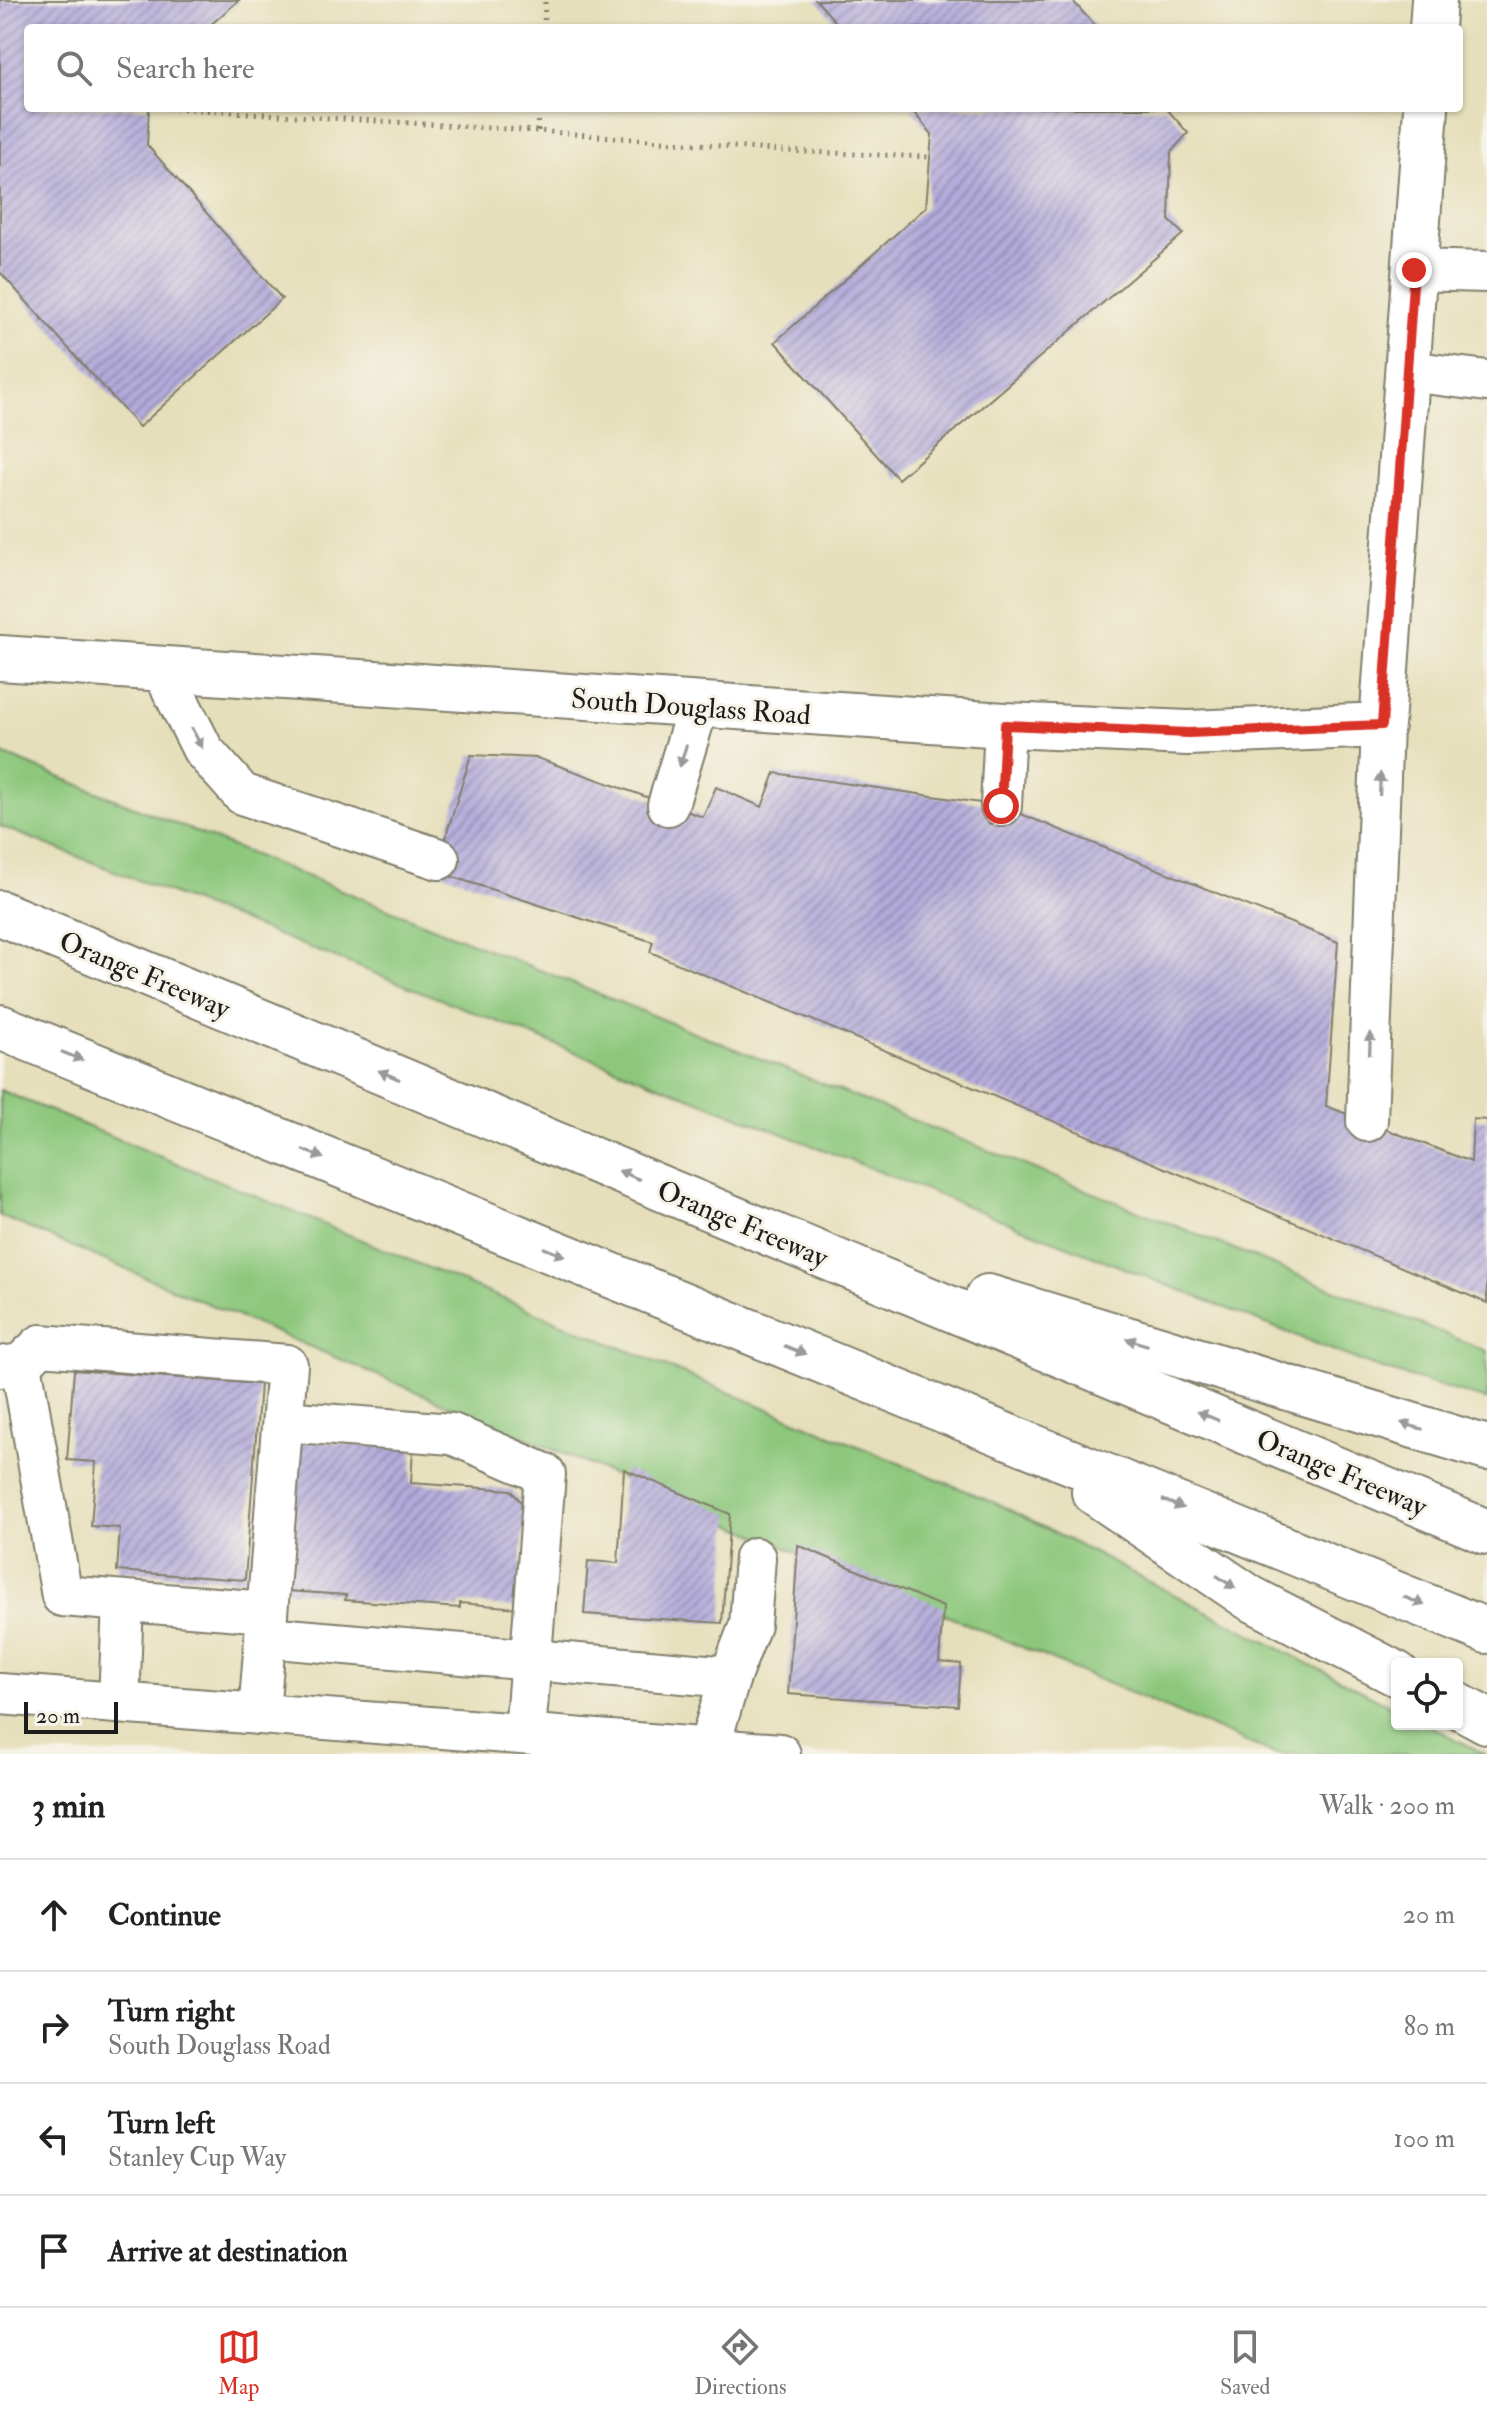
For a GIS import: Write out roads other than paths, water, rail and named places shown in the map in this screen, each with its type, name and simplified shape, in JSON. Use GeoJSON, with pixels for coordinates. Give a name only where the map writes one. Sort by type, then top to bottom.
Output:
{"type":"FeatureCollection","features":[{"type":"Feature","properties":{"kind":"main road"},"geometry":{"type":"LineString","coordinates":[[1432,24],[1434,0]]}},
{"type":"Feature","properties":{"kind":"main road"},"geometry":{"type":"LineString","coordinates":[[1382,725],[1426,112]]}},
{"type":"Feature","properties":{"kind":"main road","name":"South Douglass Road"},"geometry":{"type":"LineString","coordinates":[[0,658],[1005,725],[1188,733],[1382,725]]}},
{"type":"Feature","properties":{"kind":"main road","name":"Orange Freeway"},"geometry":{"type":"LineString","coordinates":[[0,913],[1487,1532]]}},
{"type":"Feature","properties":{"kind":"main road"},"geometry":{"type":"LineString","coordinates":[[0,1027],[1487,1631]]}},
{"type":"Feature","properties":{"kind":"main road"},"geometry":{"type":"LineString","coordinates":[[752,1226],[1487,1448]]}},
{"type":"Feature","properties":{"kind":"main road"},"geometry":{"type":"LineString","coordinates":[[1023,1443],[1250,1598],[1391,1671]]}},
{"type":"Feature","properties":{"kind":"main road"},"geometry":{"type":"LineString","coordinates":[[1463,1708],[1487,1721]]}},
{"type":"Feature","properties":{"kind":"street"},"geometry":{"type":"LineString","coordinates":[[1414,270],[1487,272]]}},
{"type":"Feature","properties":{"kind":"street"},"geometry":{"type":"LineString","coordinates":[[1408,371],[1487,381]]}},
{"type":"Feature","properties":{"kind":"street"},"geometry":{"type":"LineString","coordinates":[[162,669],[203,750],[242,794],[439,859]]}},
{"type":"Feature","properties":{"kind":"street"},"geometry":{"type":"LineString","coordinates":[[668,805],[698,706]]}},
{"type":"Feature","properties":{"kind":"street"},"geometry":{"type":"LineString","coordinates":[[1001,806],[1005,725]]}},
{"type":"Feature","properties":{"kind":"street"},"geometry":{"type":"LineString","coordinates":[[1367,1121],[1382,725]]}},
{"type":"Feature","properties":{"kind":"street"},"geometry":{"type":"LineString","coordinates":[[259,1714],[266,1625],[283,1421],[287,1365],[41,1345],[11,1365],[62,1596],[123,1601],[266,1625],[531,1660],[730,1677]]}},
{"type":"Feature","properties":{"kind":"street"},"geometry":{"type":"LineString","coordinates":[[283,1421],[452,1434],[545,1474],[525,1734]]}},
{"type":"Feature","properties":{"kind":"street"},"geometry":{"type":"LineString","coordinates":[[709,1747],[750,1625],[755,1558]]}},
{"type":"Feature","properties":{"kind":"street"},"geometry":{"type":"LineString","coordinates":[[119,1703],[123,1601]]}},
{"type":"Feature","properties":{"kind":"street"},"geometry":{"type":"LineString","coordinates":[[0,1694],[780,1754]]}}]}
